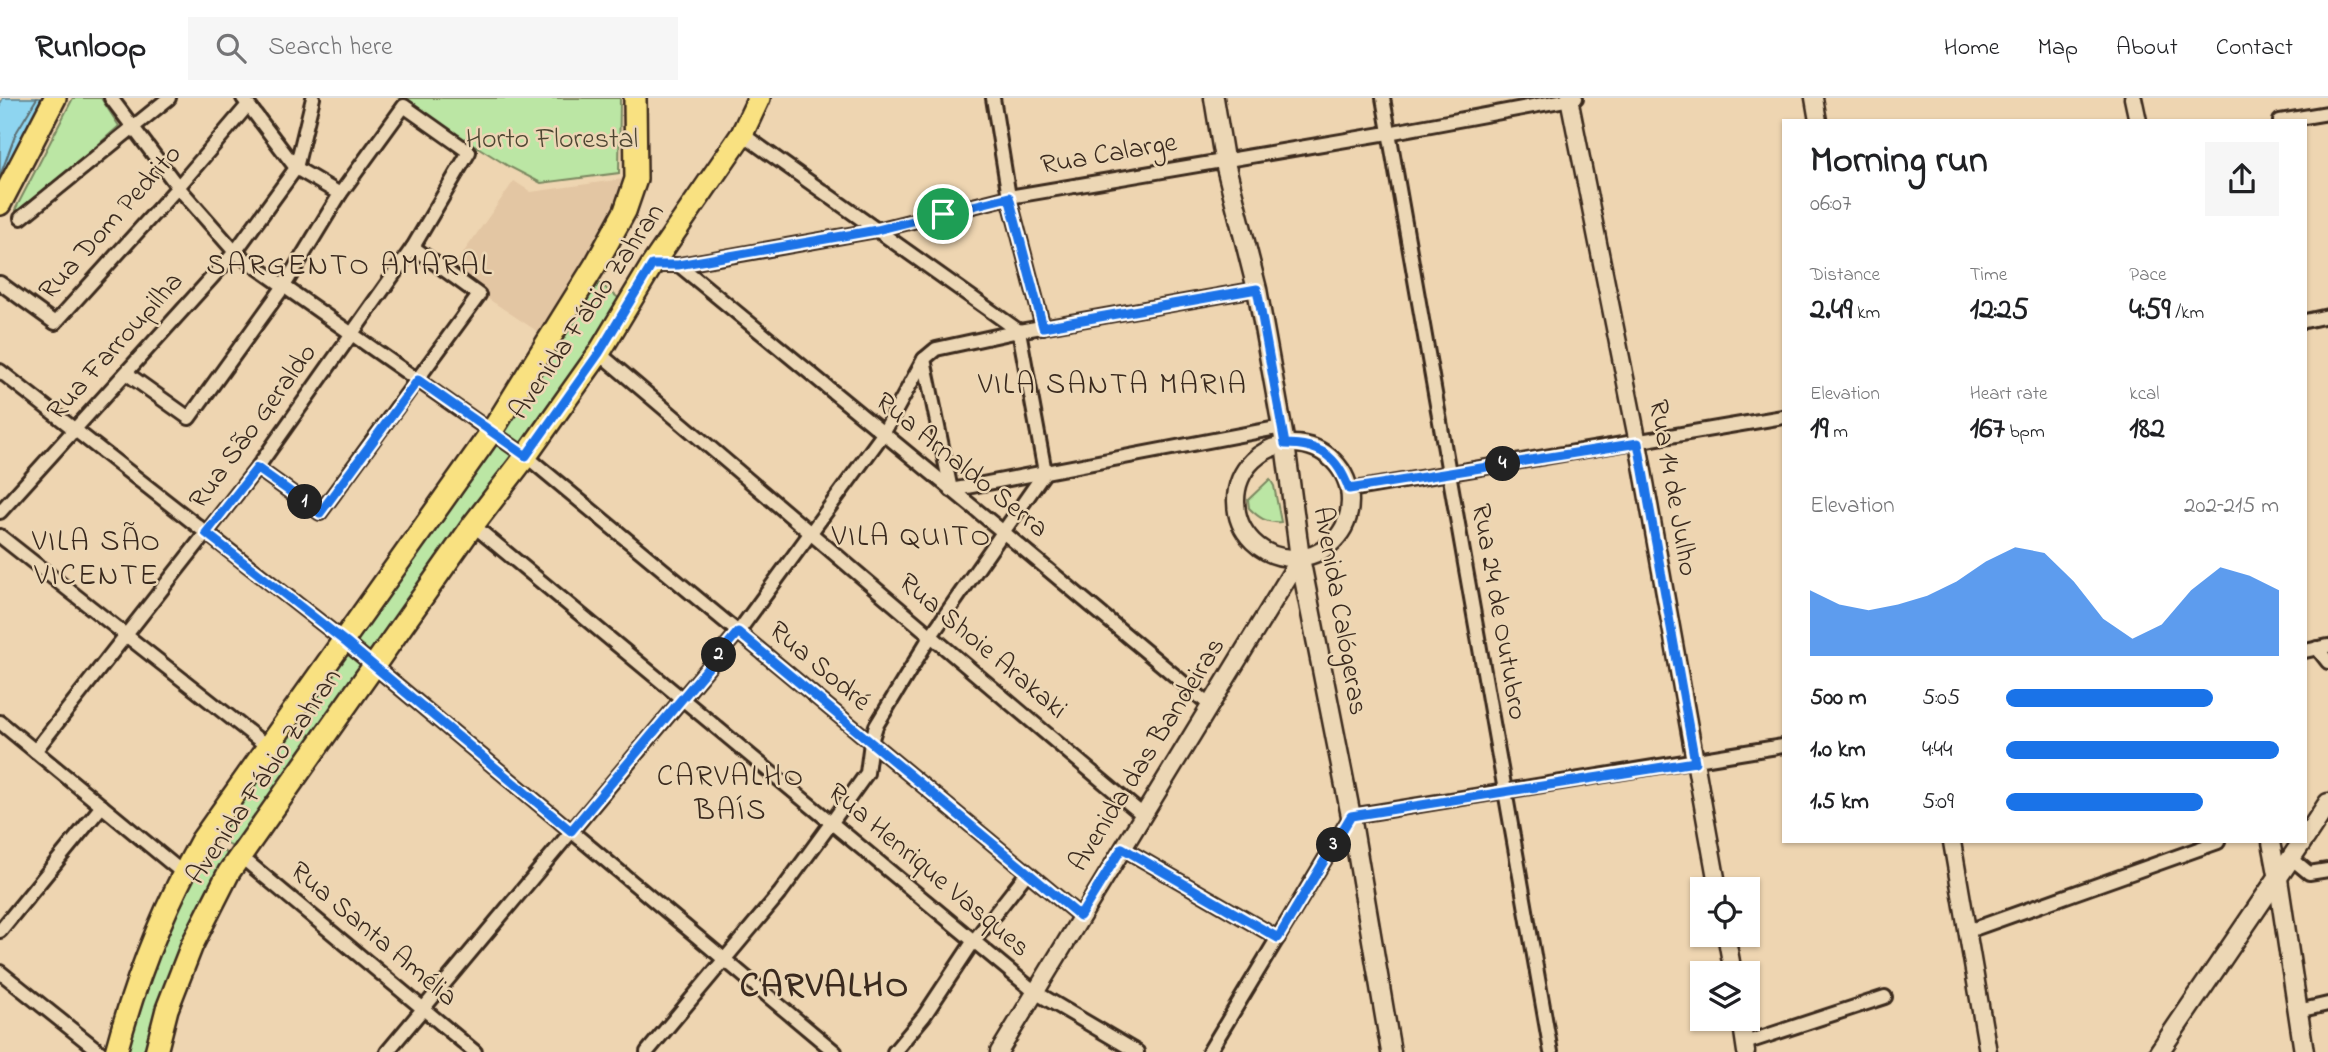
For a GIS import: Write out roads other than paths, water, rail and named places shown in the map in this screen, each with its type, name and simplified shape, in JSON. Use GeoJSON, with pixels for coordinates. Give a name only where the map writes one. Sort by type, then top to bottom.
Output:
{"type":"FeatureCollection","features":[{"type":"Feature","properties":{"kind":"main road"},"geometry":{"type":"LineString","coordinates":[[0,204],[55,98]]}},
{"type":"Feature","properties":{"kind":"main road","name":"Avenida Fábio Zahran"},"geometry":{"type":"LineString","coordinates":[[102,1051],[130,1001],[154,933],[201,841],[492,431],[597,262],[625,211],[636,178],[635,98]]}},
{"type":"Feature","properties":{"kind":"main road","name":"Avenida Fábio Zahran"},"geometry":{"type":"LineString","coordinates":[[156,1052],[167,1009],[191,945],[239,855],[473,525],[599,353],[652,265],[742,134],[759,98]]}},
{"type":"Feature","properties":{"kind":"main road","name":"Avenida Calógeras"},"geometry":{"type":"LineString","coordinates":[[1214,98],[1224,159],[1257,289],[1283,435],[1300,558],[1351,816],[1391,1052]]}},
{"type":"Feature","properties":{"kind":"main road"},"geometry":{"type":"LineString","coordinates":[[2307,834],[2328,803]]}},
{"type":"Feature","properties":{"kind":"main road"},"geometry":{"type":"LineString","coordinates":[[2159,1052],[2301,843]]}},
{"type":"Feature","properties":{"kind":"main road"},"geometry":{"type":"LineString","coordinates":[[2278,879],[2304,1052]]}},
{"type":"Feature","properties":{"kind":"street","name":"Rua Sodré"},"geometry":{"type":"LineString","coordinates":[[111,98],[178,187],[235,252],[526,456],[1080,916]]}},
{"type":"Feature","properties":{"kind":"street"},"geometry":{"type":"LineString","coordinates":[[21,218],[169,98]]}},
{"type":"Feature","properties":{"kind":"street","name":"Rua Farroupilha"},"geometry":{"type":"LineString","coordinates":[[0,512],[235,252],[296,168],[313,98]]}},
{"type":"Feature","properties":{"kind":"street"},"geometry":{"type":"LineString","coordinates":[[993,98],[1009,197],[1043,327]]}},
{"type":"Feature","properties":{"kind":"street","name":"Rua 24 de Outubro"},"geometry":{"type":"LineString","coordinates":[[1383,98],[1551,1052]]}},
{"type":"Feature","properties":{"kind":"street","name":"Rua Calarge"},"geometry":{"type":"LineString","coordinates":[[652,265],[678,265],[877,230],[1009,197],[1388,133],[1572,98]]}},
{"type":"Feature","properties":{"kind":"street","name":"Rua 14 de Julho"},"geometry":{"type":"LineString","coordinates":[[1572,98],[1638,443],[1716,877]]}},
{"type":"Feature","properties":{"kind":"street"},"geometry":{"type":"LineString","coordinates":[[1814,98],[1818,119]]}},
{"type":"Feature","properties":{"kind":"street"},"geometry":{"type":"LineString","coordinates":[[2133,98],[2138,119]]}},
{"type":"Feature","properties":{"kind":"street"},"geometry":{"type":"LineString","coordinates":[[126,373],[189,418],[284,286],[340,194],[296,168],[246,102]]}},
{"type":"Feature","properties":{"kind":"street","name":"Rua Dom Pedrito"},"geometry":{"type":"LineString","coordinates":[[0,283],[55,323],[178,187],[246,102]]}},
{"type":"Feature","properties":{"kind":"street","name":"Rua São Geraldo"},"geometry":{"type":"LineString","coordinates":[[35,751],[257,468],[413,247],[469,152],[404,106],[340,194]]}},
{"type":"Feature","properties":{"kind":"street"},"geometry":{"type":"LineString","coordinates":[[2292,119],[2328,113]]}},
{"type":"Feature","properties":{"kind":"street"},"geometry":{"type":"LineString","coordinates":[[647,1052],[780,892],[867,773],[870,742],[876,726],[930,637],[1045,472],[1019,331],[742,134]]}},
{"type":"Feature","properties":{"kind":"street"},"geometry":{"type":"LineString","coordinates":[[257,468],[320,513],[479,295],[413,247]]}},
{"type":"Feature","properties":{"kind":"street","name":"Rua Arnaldo Serra"},"geometry":{"type":"LineString","coordinates":[[678,265],[1210,706]]}},
{"type":"Feature","properties":{"kind":"street"},"geometry":{"type":"LineString","coordinates":[[387,1052],[738,632],[883,435],[924,359],[944,345],[1257,289]]}},
{"type":"Feature","properties":{"kind":"street"},"geometry":{"type":"LineString","coordinates":[[2307,321],[2328,316]]}},
{"type":"Feature","properties":{"kind":"street","name":"Rua Shoie Arakaki"},"geometry":{"type":"LineString","coordinates":[[599,353],[811,532],[930,637],[1143,814]]}},
{"type":"Feature","properties":{"kind":"street"},"geometry":{"type":"LineString","coordinates":[[924,359],[951,490],[1045,472],[1283,435],[1319,450],[1333,460],[1343,473],[1349,489],[1350,508],[1344,526],[1333,542],[1318,553],[1300,558],[1282,557],[1265,551],[1245,533],[1235,508],[1236,490],[1247,466],[1283,435]]}},
{"type":"Feature","properties":{"kind":"street"},"geometry":{"type":"LineString","coordinates":[[0,371],[343,640],[835,1052]]}},
{"type":"Feature","properties":{"kind":"street"},"geometry":{"type":"LineString","coordinates":[[1349,489],[1782,417]]}},
{"type":"Feature","properties":{"kind":"street","name":"Rua Henrique Vasques"},"geometry":{"type":"LineString","coordinates":[[473,525],[1035,992],[1137,1052]]}},
{"type":"Feature","properties":{"kind":"street"},"geometry":{"type":"LineString","coordinates":[[0,536],[268,747]]}},
{"type":"Feature","properties":{"kind":"street","name":"Avenida das Bandeiras"},"geometry":{"type":"LineString","coordinates":[[999,1052],[1300,558]]}},
{"type":"Feature","properties":{"kind":"street"},"geometry":{"type":"LineString","coordinates":[[2316,648],[2328,662]]}},
{"type":"Feature","properties":{"kind":"street"},"geometry":{"type":"LineString","coordinates":[[0,722],[183,873]]}},
{"type":"Feature","properties":{"kind":"street"},"geometry":{"type":"LineString","coordinates":[[1209,1052],[1351,816],[1782,746]]}},
{"type":"Feature","properties":{"kind":"street"},"geometry":{"type":"LineString","coordinates":[[0,931],[102,806]]}},
{"type":"Feature","properties":{"kind":"street"},"geometry":{"type":"LineString","coordinates":[[1952,843],[1988,1052]]}},
{"type":"Feature","properties":{"kind":"street"},"geometry":{"type":"LineString","coordinates":[[1968,931],[2215,843]]}},
{"type":"Feature","properties":{"kind":"street"},"geometry":{"type":"LineString","coordinates":[[2271,843],[2278,879]]}},
{"type":"Feature","properties":{"kind":"street"},"geometry":{"type":"LineString","coordinates":[[1122,848],[1278,938]]}},
{"type":"Feature","properties":{"kind":"street","name":"Rua Santa Amélia"},"geometry":{"type":"LineString","coordinates":[[239,855],[475,1052]]}},
{"type":"Feature","properties":{"kind":"street"},"geometry":{"type":"LineString","coordinates":[[2291,858],[2309,873],[2328,870]]}},
{"type":"Feature","properties":{"kind":"street"},"geometry":{"type":"LineString","coordinates":[[894,1052],[924,1016],[973,942],[1027,873]]}},
{"type":"Feature","properties":{"kind":"street"},"geometry":{"type":"LineString","coordinates":[[0,972],[102,1051]]}},
{"type":"Feature","properties":{"kind":"street"},"geometry":{"type":"LineString","coordinates":[[1746,1047],[1885,997]]}},
{"type":"Feature","properties":{"kind":"street"},"geometry":{"type":"LineString","coordinates":[[2298,1011],[2328,1004]]}},
{"type":"Feature","properties":{"kind":"water"},"geometry":{"type":"Polygon","coordinates":[[[3,98],[46,98],[23,135],[0,193],[0,104],[3,98]]]}},
{"type":"Feature","properties":{"kind":"district","name":"SARGENTO AMARAL"},"geometry":{"type":"Point","coordinates":[350,267]}},
{"type":"Feature","properties":{"kind":"district","name":"VILA SANTA MARIA"},"geometry":{"type":"Point","coordinates":[1113,386]}},
{"type":"Feature","properties":{"kind":"district","name":"VILA QUITO"},"geometry":{"type":"Point","coordinates":[912,538]}},
{"type":"Feature","properties":{"kind":"district","name":"VILA SÃO VICENTE"},"geometry":{"type":"Point","coordinates":[97,560]}},
{"type":"Feature","properties":{"kind":"district","name":"CARVALHO BAÍS"},"geometry":{"type":"Point","coordinates":[731,795]}},
{"type":"Feature","properties":{"kind":"district","name":"CARVALHO"},"geometry":{"type":"Point","coordinates":[825,987]}},
{"type":"Feature","properties":{"kind":"park label","name":"Horto Florestal"},"geometry":{"type":"Point","coordinates":[552,140]}}]}
